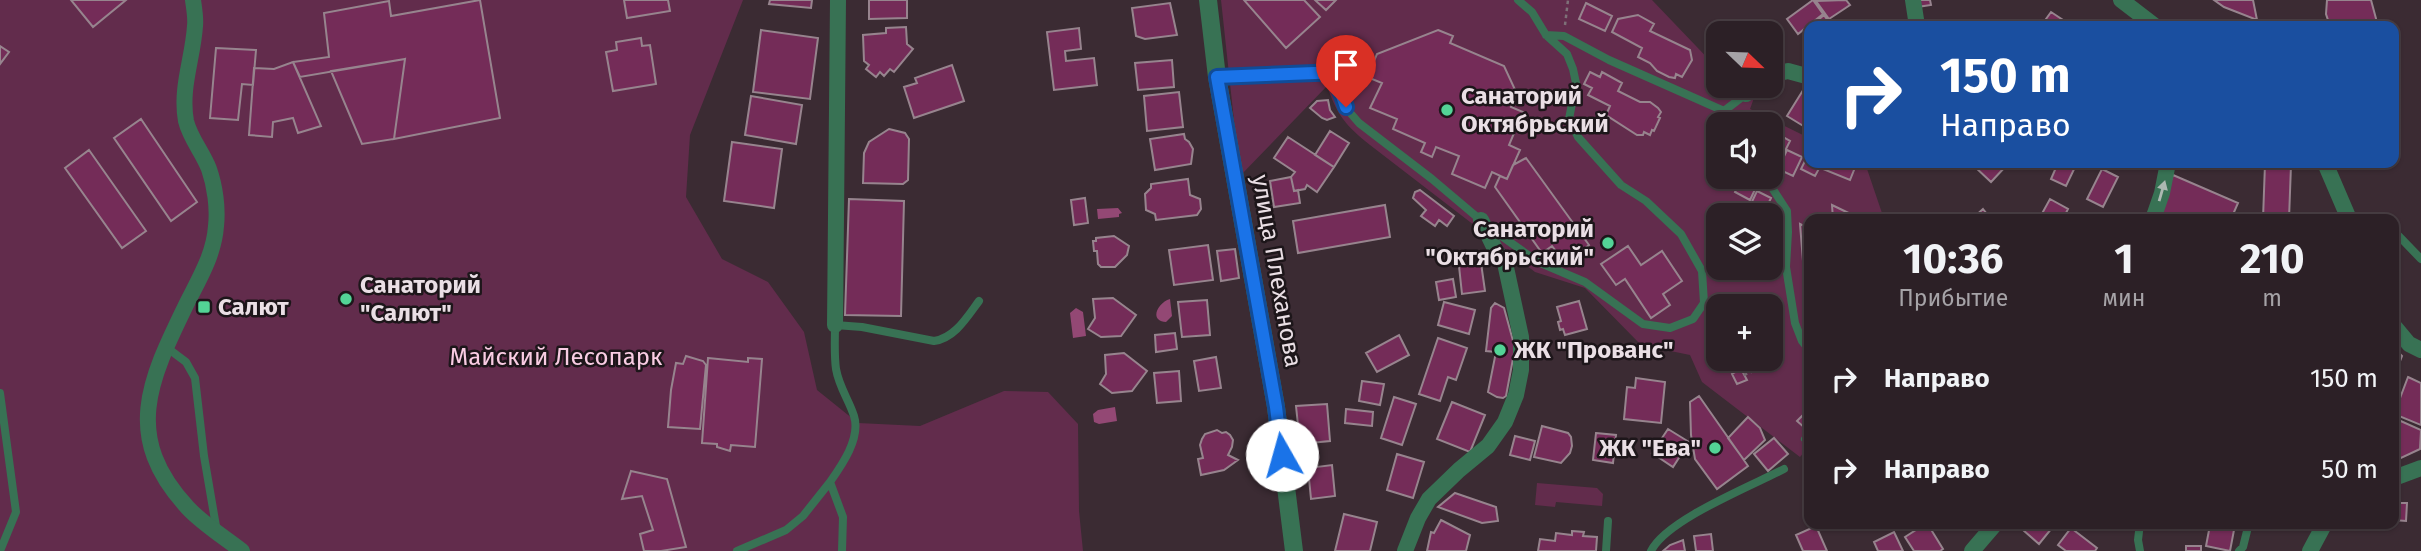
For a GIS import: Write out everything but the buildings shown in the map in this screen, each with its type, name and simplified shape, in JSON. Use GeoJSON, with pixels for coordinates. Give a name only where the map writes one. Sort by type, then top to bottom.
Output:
{"type":"FeatureCollection","features":[{"type":"Feature","properties":{"kind":"street"},"geometry":{"type":"LineString","coordinates":[[193,0],[195,26],[187,64],[186,121],[209,169],[216,204],[216,228],[205,268],[166,347],[149,393],[146,420],[149,445],[165,480],[189,510],[242,551]]}},
{"type":"Feature","properties":{"kind":"street"},"geometry":{"type":"LineString","coordinates":[[835,325],[838,0]]}},
{"type":"Feature","properties":{"kind":"street","name":"улица Плеханова"},"geometry":{"type":"LineString","coordinates":[[1208,0],[1217,77],[1276,407],[1294,551]]}},
{"type":"Feature","properties":{"kind":"street"},"geometry":{"type":"LineString","coordinates":[[1913,0],[1916,21]]}},
{"type":"Feature","properties":{"kind":"street"},"geometry":{"type":"LineString","coordinates":[[2121,0],[2148,21]]}},
{"type":"Feature","properties":{"kind":"street"},"geometry":{"type":"LineString","coordinates":[[1783,72],[1804,75]]}},
{"type":"Feature","properties":{"kind":"street"},"geometry":{"type":"LineString","coordinates":[[2154,214],[2167,168]]}},
{"type":"Feature","properties":{"kind":"street"},"geometry":{"type":"LineString","coordinates":[[2327,168],[2347,214]]}},
{"type":"Feature","properties":{"kind":"street"},"geometry":{"type":"LineString","coordinates":[[1405,551],[1429,499],[1488,446],[1505,422],[1516,395],[1521,370],[1521,337],[1505,263],[1481,220]]}},
{"type":"Feature","properties":{"kind":"street"},"geometry":{"type":"LineString","coordinates":[[2399,332],[2409,344],[2421,350]]}},
{"type":"Feature","properties":{"kind":"street"},"geometry":{"type":"LineString","coordinates":[[2399,476],[2421,468]]}},
{"type":"Feature","properties":{"kind":"street"},"geometry":{"type":"LineString","coordinates":[[1972,551],[1991,529]]}},
{"type":"Feature","properties":{"kind":"street"},"geometry":{"type":"LineString","coordinates":[[2310,551],[2322,529]]}},
{"type":"Feature","properties":{"kind":"lane"},"geometry":{"type":"LineString","coordinates":[[1217,77],[1340,72],[1340,90],[1346,107],[1359,123],[1538,262],[1585,282],[1643,324],[1670,328],[1693,319],[1704,303],[1702,271],[1681,234],[1646,201],[1621,186],[1577,137],[1569,119],[1576,83],[1567,54],[1546,35],[1532,12],[1518,0]]}},
{"type":"Feature","properties":{"kind":"lane"},"geometry":{"type":"LineString","coordinates":[[1546,35],[1564,36],[1609,60],[1724,111],[1741,98]]}},
{"type":"Feature","properties":{"kind":"lane"},"geometry":{"type":"LineString","coordinates":[[1773,189],[1787,211],[1786,267],[1795,323],[1804,344]]}},
{"type":"Feature","properties":{"kind":"lane"},"geometry":{"type":"LineString","coordinates":[[2399,236],[2421,259]]}},
{"type":"Feature","properties":{"kind":"lane"},"geometry":{"type":"LineString","coordinates":[[737,551],[786,530],[803,516],[844,462],[854,438],[855,418],[843,393],[836,368],[835,325],[862,327],[934,341],[943,340],[954,332],[979,302]]}},
{"type":"Feature","properties":{"kind":"lane"},"geometry":{"type":"LineString","coordinates":[[166,347],[186,362],[195,378],[205,466],[217,532]]}},
{"type":"Feature","properties":{"kind":"lane"},"geometry":{"type":"LineString","coordinates":[[0,393],[16,512],[0,551]]}},
{"type":"Feature","properties":{"kind":"lane"},"geometry":{"type":"LineString","coordinates":[[1651,551],[1657,540],[1685,520],[1784,469]]}},
{"type":"Feature","properties":{"kind":"lane"},"geometry":{"type":"LineString","coordinates":[[830,482],[843,517],[842,551]]}},
{"type":"Feature","properties":{"kind":"lane"},"geometry":{"type":"LineString","coordinates":[[1606,551],[1608,521]]}},
{"type":"Feature","properties":{"kind":"lane"},"geometry":{"type":"LineString","coordinates":[[2139,529],[2140,551]]}},
{"type":"Feature","properties":{"kind":"lane"},"geometry":{"type":"LineString","coordinates":[[2239,551],[2247,529]]}},
{"type":"Feature","properties":{"kind":"path"},"geometry":{"type":"LineString","coordinates":[[1564,36],[1568,0]]}},
{"type":"Feature","properties":{"kind":"path"},"geometry":{"type":"LineString","coordinates":[[1744,375],[1754,371]]}},
{"type":"Feature","properties":{"kind":"green space","name":"Санаторий \"Салют\""},"geometry":{"type":"Polygon","coordinates":[[[0,0],[743,0],[690,135],[686,197],[722,259],[768,282],[804,332],[817,390],[858,423],[920,426],[1004,391],[1048,392],[1078,424],[1079,511],[1083,551],[0,551],[0,0]]]}},
{"type":"Feature","properties":{"kind":"green space","name":"Санаторий \"Октябрьский\""},"geometry":{"type":"Polygon","coordinates":[[[1221,0],[1652,0],[1706,56],[1706,98],[1754,98],[1750,109],[1756,112],[1706,112],[1706,189],[1783,189],[1783,125],[1804,136],[1804,168],[1867,168],[1882,214],[1804,214],[1804,452],[1800,457],[1702,382],[1690,355],[1641,345],[1585,288],[1535,272],[1370,145],[1343,119],[1327,86],[1240,176],[1221,0]]]}},
{"type":"Feature","properties":{"kind":"green space"},"geometry":{"type":"Polygon","coordinates":[[[1537,483],[1597,488],[1603,494],[1602,506],[1556,502],[1555,507],[1535,505],[1537,483]]]}},
{"type":"Feature","properties":{"kind":"shaded area"},"geometry":{"type":"Polygon","coordinates":[[[1118,208],[1122,213],[1119,217],[1098,219],[1097,209],[1118,208]]]}},
{"type":"Feature","properties":{"kind":"shaded area"},"geometry":{"type":"Polygon","coordinates":[[[1170,299],[1172,316],[1166,322],[1161,321],[1156,315],[1157,312],[1165,301],[1170,299]]]}},
{"type":"Feature","properties":{"kind":"shaded area"},"geometry":{"type":"Polygon","coordinates":[[[1076,308],[1083,312],[1086,336],[1073,338],[1070,313],[1076,308]]]}},
{"type":"Feature","properties":{"kind":"shaded area"},"geometry":{"type":"Polygon","coordinates":[[[1115,407],[1117,421],[1099,424],[1094,422],[1093,414],[1098,410],[1115,407]]]}},
{"type":"Feature","properties":{"kind":"place","name":"Санаторий Октябрьский"},"geometry":{"type":"Point","coordinates":[1447,110]}},
{"type":"Feature","properties":{"kind":"place","name":"Санаторий \"Октябрьский\""},"geometry":{"type":"Point","coordinates":[1608,243]}},
{"type":"Feature","properties":{"kind":"place","name":"Санаторий \"Салют\""},"geometry":{"type":"Point","coordinates":[346,299]}},
{"type":"Feature","properties":{"kind":"place","name":"Салют"},"geometry":{"type":"Point","coordinates":[204,307]}},
{"type":"Feature","properties":{"kind":"place","name":"ЖК \"Прованс\""},"geometry":{"type":"Point","coordinates":[1500,350]}},
{"type":"Feature","properties":{"kind":"place","name":"ЖК \"Ева\""},"geometry":{"type":"Point","coordinates":[1715,448]}},
{"type":"Feature","properties":{"kind":"route"},"geometry":{"type":"LineString","coordinates":[[1282,455],[1276,407],[1217,77],[1340,72],[1340,90],[1346,107]]}},
{"type":"Feature","properties":{"kind":"park label","name":"Майский Лесопарк"},"geometry":{"type":"Point","coordinates":[556,357]}}]}
